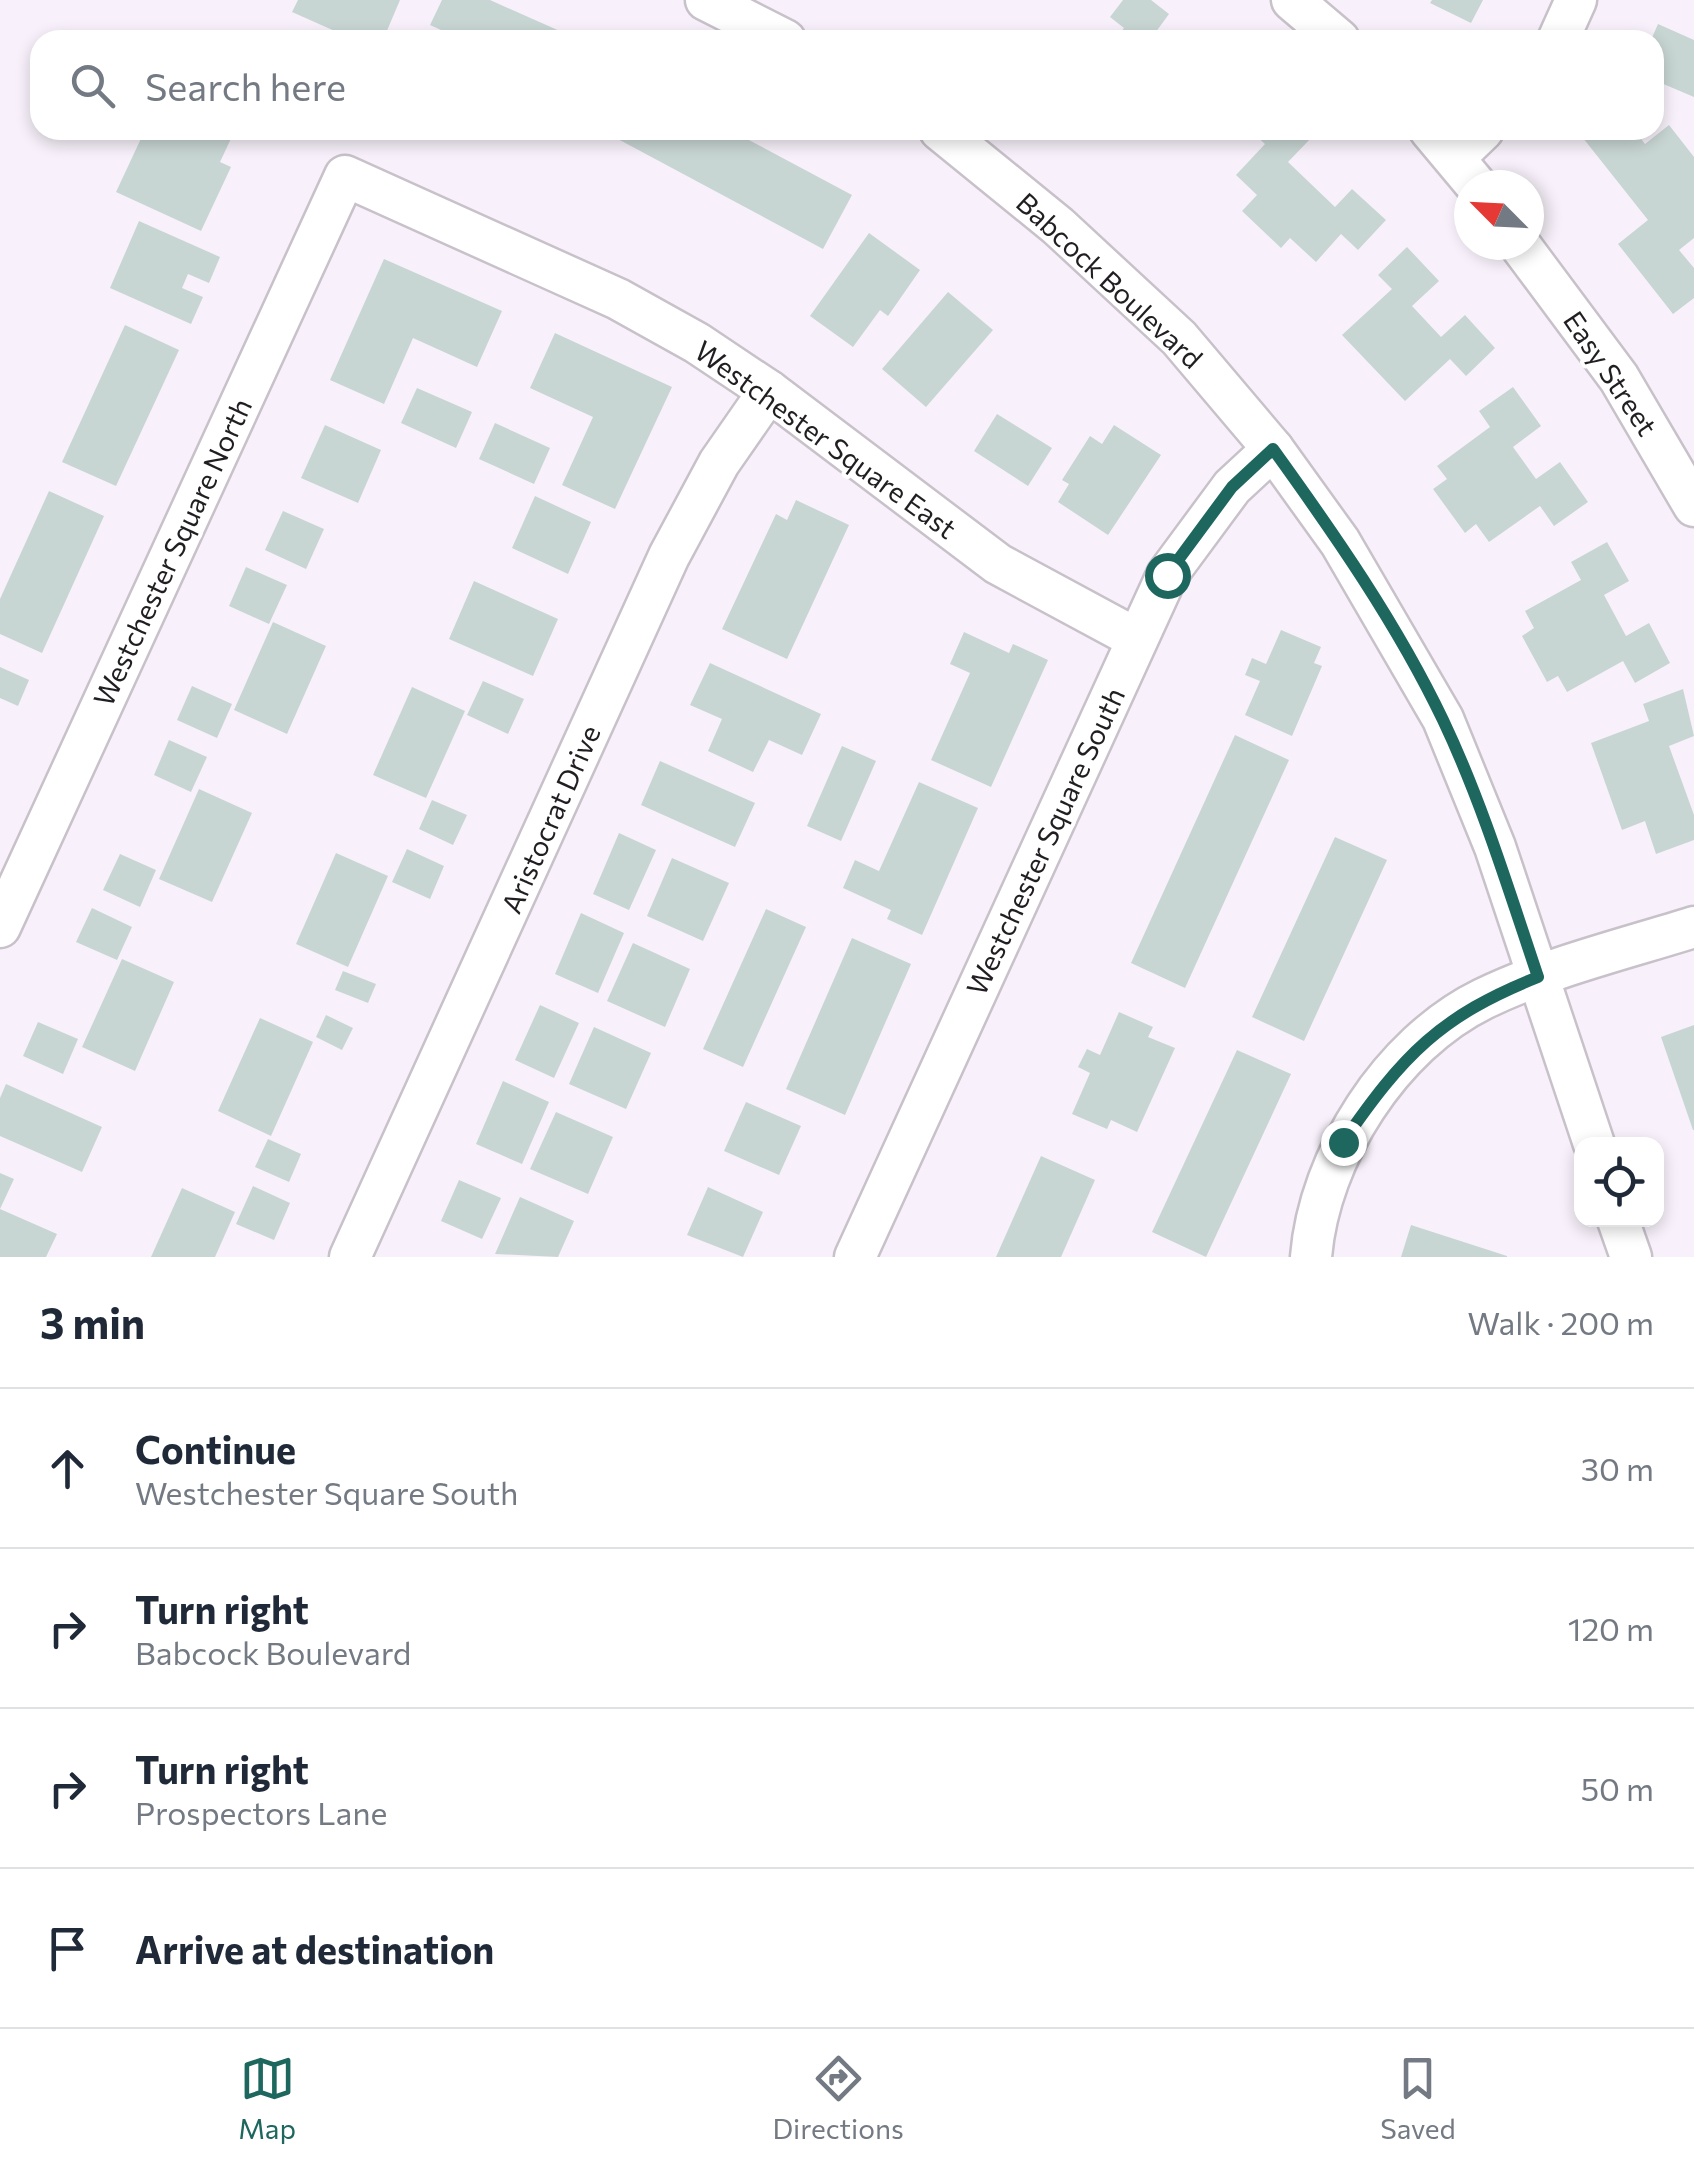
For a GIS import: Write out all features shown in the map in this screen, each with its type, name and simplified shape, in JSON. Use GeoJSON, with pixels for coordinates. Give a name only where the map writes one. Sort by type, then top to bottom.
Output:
{"type":"FeatureCollection","features":[{"type":"Feature","properties":{"kind":"street"},"geometry":{"type":"LineString","coordinates":[[706,0],[765,30]]}},
{"type":"Feature","properties":{"kind":"street"},"geometry":{"type":"LineString","coordinates":[[1292,0],[1327,30]]}},
{"type":"Feature","properties":{"kind":"street"},"geometry":{"type":"LineString","coordinates":[[1562,30],[1576,0]]}},
{"type":"Feature","properties":{"kind":"street","name":"Babcock Boulevard"},"geometry":{"type":"LineString","coordinates":[[952,140],[1058,226],[1179,338],[1273,449],[1340,542],[1443,719],[1495,848],[1592,1137]]}},
{"type":"Feature","properties":{"kind":"street","name":"Westchester Square East"},"geometry":{"type":"LineString","coordinates":[[345,176],[618,300],[697,342],[769,391],[998,564],[1137,639]]}},
{"type":"Feature","properties":{"kind":"street","name":"Westchester Square North"},"geometry":{"type":"LineString","coordinates":[[0,927],[345,176]]}},
{"type":"Feature","properties":{"kind":"street","name":"Easy Street"},"geometry":{"type":"LineString","coordinates":[[1531,260],[1619,378],[1694,506]]}},
{"type":"Feature","properties":{"kind":"street","name":"Aristocrat Drive"},"geometry":{"type":"LineString","coordinates":[[350,1257],[669,556],[719,463],[769,391]]}},
{"type":"Feature","properties":{"kind":"street","name":"Westchester Square South"},"geometry":{"type":"LineString","coordinates":[[855,1257],[1167,575],[1232,487],[1273,449]]}},
{"type":"Feature","properties":{"kind":"street"},"geometry":{"type":"LineString","coordinates":[[1312,1257],[1314,1217],[1343,1142],[1384,1083],[1434,1033],[1480,1000],[1538,977],[1694,927]]}},
{"type":"Feature","properties":{"kind":"street"},"geometry":{"type":"LineString","coordinates":[[1620,1227],[1631,1257]]}},
{"type":"Feature","properties":{"kind":"building"},"geometry":{"type":"Polygon","coordinates":[[[298,0],[400,0],[387,30],[332,30],[292,12],[298,0]]]}},
{"type":"Feature","properties":{"kind":"building"},"geometry":{"type":"Polygon","coordinates":[[[442,0],[490,0],[558,30],[441,30],[430,25],[442,0]]]}},
{"type":"Feature","properties":{"kind":"building"},"geometry":{"type":"Polygon","coordinates":[[[1123,0],[1151,0],[1169,14],[1157,30],[1122,30],[1110,17],[1123,0]]]}},
{"type":"Feature","properties":{"kind":"building"},"geometry":{"type":"Polygon","coordinates":[[[1483,0],[1471,23],[1430,3],[1483,0]]]}},
{"type":"Feature","properties":{"kind":"building"},"geometry":{"type":"Polygon","coordinates":[[[1658,24],[1694,40],[1694,97],[1664,84],[1664,30],[1655,30],[1658,24]]]}},
{"type":"Feature","properties":{"kind":"building"},"geometry":{"type":"Polygon","coordinates":[[[1669,125],[1694,157],[1694,238],[1679,250],[1694,268],[1694,298],[1673,314],[1618,244],[1648,220],[1585,140],[1642,140],[1645,144],[1664,140],[1664,129],[1669,125]]]}},
{"type":"Feature","properties":{"kind":"building"},"geometry":{"type":"Polygon","coordinates":[[[140,140],[230,140],[220,162],[231,167],[201,231],[116,192],[140,140]]]}},
{"type":"Feature","properties":{"kind":"building"},"geometry":{"type":"Polygon","coordinates":[[[620,140],[749,140],[852,195],[823,249],[620,140]]]}},
{"type":"Feature","properties":{"kind":"building"},"geometry":{"type":"Polygon","coordinates":[[[1261,140],[1309,140],[1288,162],[1335,207],[1352,189],[1386,220],[1358,250],[1341,234],[1316,262],[1290,238],[1281,248],[1242,211],[1257,195],[1236,175],[1265,144],[1261,140]]]}},
{"type":"Feature","properties":{"kind":"building"},"geometry":{"type":"Polygon","coordinates":[[[139,221],[220,257],[209,283],[188,274],[182,288],[203,297],[191,324],[110,288],[139,221]]]}},
{"type":"Feature","properties":{"kind":"building"},"geometry":{"type":"Polygon","coordinates":[[[869,233],[920,270],[888,316],[880,310],[853,347],[810,316],[869,233]]]}},
{"type":"Feature","properties":{"kind":"building"},"geometry":{"type":"Polygon","coordinates":[[[1407,247],[1439,281],[1412,306],[1441,337],[1465,315],[1495,348],[1466,376],[1450,359],[1405,401],[1342,335],[1392,289],[1378,275],[1407,247]]]}},
{"type":"Feature","properties":{"kind":"building"},"geometry":{"type":"Polygon","coordinates":[[[384,259],[502,311],[477,367],[413,338],[384,404],[330,380],[384,259]]]}},
{"type":"Feature","properties":{"kind":"building"},"geometry":{"type":"Polygon","coordinates":[[[948,292],[993,330],[926,407],[882,369],[948,292]]]}},
{"type":"Feature","properties":{"kind":"building"},"geometry":{"type":"Polygon","coordinates":[[[125,325],[179,350],[116,486],[62,462],[125,325]]]}},
{"type":"Feature","properties":{"kind":"building"},"geometry":{"type":"Polygon","coordinates":[[[555,333],[672,387],[615,509],[562,485],[593,417],[530,388],[555,333]]]}},
{"type":"Feature","properties":{"kind":"building"},"geometry":{"type":"Polygon","coordinates":[[[1513,387],[1541,426],[1513,447],[1536,479],[1560,462],[1588,502],[1554,526],[1540,506],[1489,542],[1476,524],[1465,533],[1433,489],[1447,479],[1437,466],[1490,427],[1479,411],[1513,387]]]}},
{"type":"Feature","properties":{"kind":"building"},"geometry":{"type":"Polygon","coordinates":[[[417,388],[472,412],[456,448],[401,423],[417,388]]]}},
{"type":"Feature","properties":{"kind":"building"},"geometry":{"type":"Polygon","coordinates":[[[997,414],[1052,448],[1028,486],[974,451],[997,414]]]}},
{"type":"Feature","properties":{"kind":"building"},"geometry":{"type":"Polygon","coordinates":[[[495,423],[550,448],[534,484],[479,459],[495,423]]]}},
{"type":"Feature","properties":{"kind":"building"},"geometry":{"type":"Polygon","coordinates":[[[325,425],[381,450],[358,503],[301,478],[325,425]]]}},
{"type":"Feature","properties":{"kind":"building"},"geometry":{"type":"Polygon","coordinates":[[[1114,425],[1161,455],[1108,535],[1058,502],[1069,484],[1062,480],[1090,436],[1102,444],[1114,425]]]}},
{"type":"Feature","properties":{"kind":"building"},"geometry":{"type":"Polygon","coordinates":[[[49,491],[104,516],[42,653],[0,634],[0,599],[49,491]]]}},
{"type":"Feature","properties":{"kind":"building"},"geometry":{"type":"Polygon","coordinates":[[[535,496],[591,522],[568,574],[512,548],[535,496]]]}},
{"type":"Feature","properties":{"kind":"building"},"geometry":{"type":"Polygon","coordinates":[[[796,500],[849,525],[787,659],[722,629],[776,514],[787,520],[796,500]]]}},
{"type":"Feature","properties":{"kind":"building"},"geometry":{"type":"Polygon","coordinates":[[[283,511],[324,529],[306,569],[265,550],[283,511]]]}},
{"type":"Feature","properties":{"kind":"building"},"geometry":{"type":"Polygon","coordinates":[[[1607,542],[1629,581],[1604,595],[1626,636],[1649,623],[1670,663],[1635,683],[1623,661],[1567,692],[1558,676],[1547,682],[1522,636],[1534,628],[1525,611],[1581,580],[1571,562],[1607,542]]]}},
{"type":"Feature","properties":{"kind":"building"},"geometry":{"type":"Polygon","coordinates":[[[246,567],[287,585],[269,624],[229,606],[246,567]]]}},
{"type":"Feature","properties":{"kind":"building"},"geometry":{"type":"Polygon","coordinates":[[[474,581],[558,619],[533,676],[449,639],[474,581]]]}},
{"type":"Feature","properties":{"kind":"building"},"geometry":{"type":"Polygon","coordinates":[[[273,622],[326,646],[287,734],[234,710],[273,622]]]}},
{"type":"Feature","properties":{"kind":"building"},"geometry":{"type":"Polygon","coordinates":[[[1281,630],[1321,647],[1314,663],[1322,666],[1292,736],[1245,715],[1260,681],[1245,675],[1252,658],[1266,664],[1281,630]]]}},
{"type":"Feature","properties":{"kind":"building"},"geometry":{"type":"Polygon","coordinates":[[[964,632],[1009,653],[1013,644],[1048,660],[991,787],[931,760],[970,673],[950,664],[964,632]]]}},
{"type":"Feature","properties":{"kind":"building"},"geometry":{"type":"Polygon","coordinates":[[[710,663],[821,714],[802,755],[769,740],[753,772],[708,751],[722,719],[690,705],[710,663]]]}},
{"type":"Feature","properties":{"kind":"building"},"geometry":{"type":"Polygon","coordinates":[[[0,667],[29,680],[18,706],[0,698],[0,667]]]}},
{"type":"Feature","properties":{"kind":"building"},"geometry":{"type":"Polygon","coordinates":[[[483,681],[524,699],[508,734],[467,715],[483,681]]]}},
{"type":"Feature","properties":{"kind":"building"},"geometry":{"type":"Polygon","coordinates":[[[192,686],[232,704],[217,738],[177,720],[192,686]]]}},
{"type":"Feature","properties":{"kind":"building"},"geometry":{"type":"Polygon","coordinates":[[[412,687],[465,711],[426,798],[373,775],[412,687]]]}},
{"type":"Feature","properties":{"kind":"building"},"geometry":{"type":"Polygon","coordinates":[[[1683,689],[1694,736],[1669,746],[1694,815],[1694,840],[1656,854],[1645,821],[1622,830],[1591,743],[1649,721],[1643,704],[1683,689]]]}},
{"type":"Feature","properties":{"kind":"building"},"geometry":{"type":"Polygon","coordinates":[[[1235,735],[1289,760],[1185,988],[1131,963],[1235,735]]]}},
{"type":"Feature","properties":{"kind":"building"},"geometry":{"type":"Polygon","coordinates":[[[169,740],[207,757],[191,792],[154,775],[169,740]]]}},
{"type":"Feature","properties":{"kind":"building"},"geometry":{"type":"Polygon","coordinates":[[[842,746],[876,761],[841,841],[807,826],[842,746]]]}},
{"type":"Feature","properties":{"kind":"building"},"geometry":{"type":"Polygon","coordinates":[[[660,761],[755,803],[735,847],[641,805],[660,761]]]}},
{"type":"Feature","properties":{"kind":"building"},"geometry":{"type":"Polygon","coordinates":[[[919,782],[978,808],[922,935],[887,919],[891,910],[843,888],[855,860],[879,871],[919,782]]]}},
{"type":"Feature","properties":{"kind":"building"},"geometry":{"type":"Polygon","coordinates":[[[199,789],[252,813],[212,902],[159,879],[199,789]]]}},
{"type":"Feature","properties":{"kind":"building"},"geometry":{"type":"Polygon","coordinates":[[[432,800],[467,815],[453,845],[419,829],[432,800]]]}},
{"type":"Feature","properties":{"kind":"building"},"geometry":{"type":"Polygon","coordinates":[[[619,833],[656,850],[629,910],[593,894],[619,833]]]}},
{"type":"Feature","properties":{"kind":"building"},"geometry":{"type":"Polygon","coordinates":[[[1335,837],[1387,860],[1304,1041],[1252,1017],[1335,837]]]}},
{"type":"Feature","properties":{"kind":"building"},"geometry":{"type":"Polygon","coordinates":[[[407,849],[444,866],[430,899],[392,882],[407,849]]]}},
{"type":"Feature","properties":{"kind":"building"},"geometry":{"type":"Polygon","coordinates":[[[336,853],[388,876],[348,967],[296,944],[336,853]]]}},
{"type":"Feature","properties":{"kind":"building"},"geometry":{"type":"Polygon","coordinates":[[[120,854],[156,870],[140,907],[103,890],[120,854]]]}},
{"type":"Feature","properties":{"kind":"building"},"geometry":{"type":"Polygon","coordinates":[[[672,858],[729,883],[703,941],[647,916],[672,858]]]}},
{"type":"Feature","properties":{"kind":"building"},"geometry":{"type":"Polygon","coordinates":[[[92,908],[132,927],[117,960],[76,942],[92,908]]]}},
{"type":"Feature","properties":{"kind":"building"},"geometry":{"type":"Polygon","coordinates":[[[766,909],[806,927],[743,1067],[703,1049],[766,909]]]}},
{"type":"Feature","properties":{"kind":"building"},"geometry":{"type":"Polygon","coordinates":[[[581,913],[624,933],[598,993],[555,974],[581,913]]]}},
{"type":"Feature","properties":{"kind":"building"},"geometry":{"type":"Polygon","coordinates":[[[852,938],[911,964],[845,1115],[786,1089],[852,938]]]}},
{"type":"Feature","properties":{"kind":"building"},"geometry":{"type":"Polygon","coordinates":[[[633,943],[690,969],[665,1027],[607,1001],[633,943]]]}},
{"type":"Feature","properties":{"kind":"building"},"geometry":{"type":"Polygon","coordinates":[[[122,959],[174,982],[135,1071],[82,1047],[122,959]]]}},
{"type":"Feature","properties":{"kind":"building"},"geometry":{"type":"Polygon","coordinates":[[[343,971],[376,984],[368,1003],[335,990],[343,971]]]}},
{"type":"Feature","properties":{"kind":"building"},"geometry":{"type":"Polygon","coordinates":[[[540,1005],[579,1023],[554,1078],[515,1060],[540,1005]]]}},
{"type":"Feature","properties":{"kind":"building"},"geometry":{"type":"Polygon","coordinates":[[[1119,1012],[1153,1027],[1148,1037],[1175,1048],[1137,1132],[1111,1120],[1107,1129],[1072,1114],[1090,1073],[1078,1067],[1087,1049],[1100,1055],[1119,1012]]]}},
{"type":"Feature","properties":{"kind":"building"},"geometry":{"type":"Polygon","coordinates":[[[326,1015],[353,1028],[342,1050],[316,1037],[326,1015]]]}},
{"type":"Feature","properties":{"kind":"building"},"geometry":{"type":"Polygon","coordinates":[[[260,1018],[313,1042],[271,1136],[218,1111],[260,1018]]]}},
{"type":"Feature","properties":{"kind":"building"},"geometry":{"type":"Polygon","coordinates":[[[38,1022],[78,1039],[63,1074],[23,1056],[38,1022]]]}},
{"type":"Feature","properties":{"kind":"building"},"geometry":{"type":"Polygon","coordinates":[[[1694,1025],[1694,1130],[1693,1130],[1661,1037],[1694,1025]]]}},
{"type":"Feature","properties":{"kind":"building"},"geometry":{"type":"Polygon","coordinates":[[[594,1027],[651,1053],[626,1109],[569,1084],[594,1027]]]}},
{"type":"Feature","properties":{"kind":"building"},"geometry":{"type":"Polygon","coordinates":[[[1237,1050],[1291,1074],[1206,1257],[1152,1232],[1237,1050]]]}},
{"type":"Feature","properties":{"kind":"building"},"geometry":{"type":"Polygon","coordinates":[[[503,1081],[549,1102],[522,1164],[476,1144],[503,1081]]]}},
{"type":"Feature","properties":{"kind":"building"},"geometry":{"type":"Polygon","coordinates":[[[6,1084],[102,1127],[82,1172],[0,1136],[0,1098],[6,1084]]]}},
{"type":"Feature","properties":{"kind":"building"},"geometry":{"type":"Polygon","coordinates":[[[746,1102],[801,1126],[779,1175],[724,1151],[746,1102]]]}},
{"type":"Feature","properties":{"kind":"building"},"geometry":{"type":"Polygon","coordinates":[[[556,1112],[613,1137],[588,1194],[530,1169],[556,1112]]]}},
{"type":"Feature","properties":{"kind":"building"},"geometry":{"type":"Polygon","coordinates":[[[268,1139],[301,1154],[289,1182],[255,1167],[268,1139]]]}},
{"type":"Feature","properties":{"kind":"building"},"geometry":{"type":"Polygon","coordinates":[[[1041,1156],[1095,1180],[1061,1257],[996,1257],[1041,1156]]]}},
{"type":"Feature","properties":{"kind":"building"},"geometry":{"type":"Polygon","coordinates":[[[0,1173],[14,1179],[0,1209],[0,1173]]]}},
{"type":"Feature","properties":{"kind":"building"},"geometry":{"type":"Polygon","coordinates":[[[459,1180],[501,1198],[482,1239],[441,1221],[459,1180]]]}},
{"type":"Feature","properties":{"kind":"building"},"geometry":{"type":"Polygon","coordinates":[[[253,1186],[290,1203],[274,1240],[236,1224],[253,1186]]]}},
{"type":"Feature","properties":{"kind":"building"},"geometry":{"type":"Polygon","coordinates":[[[708,1187],[763,1212],[743,1257],[687,1235],[708,1187]]]}},
{"type":"Feature","properties":{"kind":"building"},"geometry":{"type":"Polygon","coordinates":[[[182,1188],[235,1212],[215,1257],[151,1257],[182,1188]]]}},
{"type":"Feature","properties":{"kind":"building"},"geometry":{"type":"Polygon","coordinates":[[[520,1197],[574,1221],[558,1257],[495,1254],[520,1197]]]}},
{"type":"Feature","properties":{"kind":"building"},"geometry":{"type":"Polygon","coordinates":[[[0,1209],[57,1234],[46,1257],[0,1257],[0,1209]]]}},
{"type":"Feature","properties":{"kind":"building"},"geometry":{"type":"Polygon","coordinates":[[[1411,1225],[1507,1256],[1507,1257],[1401,1257],[1411,1225]]]}},
{"type":"Feature","properties":{"kind":"route"},"geometry":{"type":"LineString","coordinates":[[1167,575],[1232,487],[1273,449],[1340,542],[1443,719],[1495,848],[1538,977],[1480,1000],[1434,1033],[1384,1083],[1343,1142]]}}]}
